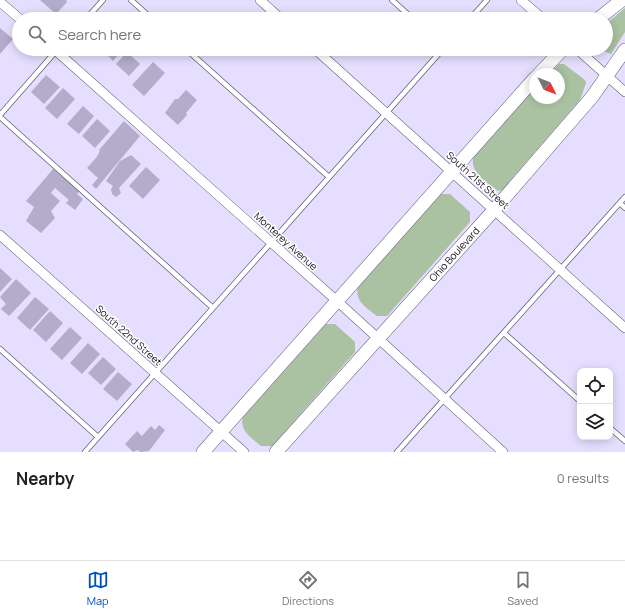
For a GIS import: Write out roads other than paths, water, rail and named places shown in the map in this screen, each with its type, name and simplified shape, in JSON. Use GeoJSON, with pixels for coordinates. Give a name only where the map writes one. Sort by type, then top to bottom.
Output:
{"type":"FeatureCollection","features":[{"type":"Feature","properties":{"kind":"street"},"geometry":{"type":"LineString","coordinates":[[260,0],[273,12]]}},
{"type":"Feature","properties":{"kind":"street"},"geometry":{"type":"LineString","coordinates":[[521,0],[535,12]]}},
{"type":"Feature","properties":{"kind":"street"},"geometry":{"type":"LineString","coordinates":[[607,12],[622,0]]}},
{"type":"Feature","properties":{"kind":"street"},"geometry":{"type":"LineString","coordinates":[[0,2],[12,12]]}},
{"type":"Feature","properties":{"kind":"street","name":"Ohio Boulevard"},"geometry":{"type":"LineString","coordinates":[[276,452],[494,210],[592,97],[608,77],[625,50]]}},
{"type":"Feature","properties":{"kind":"street","name":"Monterey Avenue"},"geometry":{"type":"LineString","coordinates":[[63,56],[337,301],[503,452]]}},
{"type":"Feature","properties":{"kind":"street","name":"South 21st Street"},"geometry":{"type":"LineString","coordinates":[[323,56],[625,328]]}},
{"type":"Feature","properties":{"kind":"street"},"geometry":{"type":"LineString","coordinates":[[545,68],[556,56]]}},
{"type":"Feature","properties":{"kind":"street"},"geometry":{"type":"LineString","coordinates":[[585,56],[625,92]]}},
{"type":"Feature","properties":{"kind":"street"},"geometry":{"type":"LineString","coordinates":[[203,452],[529,85]]}},
{"type":"Feature","properties":{"kind":"street","name":"South 22nd Street"},"geometry":{"type":"LineString","coordinates":[[0,236],[244,452]]}},
{"type":"Feature","properties":{"kind":"lane"},"geometry":{"type":"LineString","coordinates":[[92,12],[102,0]]}},
{"type":"Feature","properties":{"kind":"lane"},"geometry":{"type":"LineString","coordinates":[[131,0],[144,12]]}},
{"type":"Feature","properties":{"kind":"lane"},"geometry":{"type":"LineString","coordinates":[[392,0],[405,12]]}},
{"type":"Feature","properties":{"kind":"lane"},"geometry":{"type":"LineString","coordinates":[[476,12],[487,0]]}},
{"type":"Feature","properties":{"kind":"lane"},"geometry":{"type":"LineString","coordinates":[[51,56],[0,116],[213,308]]}},
{"type":"Feature","properties":{"kind":"lane"},"geometry":{"type":"LineString","coordinates":[[194,56],[329,177]]}},
{"type":"Feature","properties":{"kind":"lane"},"geometry":{"type":"LineString","coordinates":[[85,452],[437,56]]}},
{"type":"Feature","properties":{"kind":"lane"},"geometry":{"type":"LineString","coordinates":[[397,452],[625,197]]}},
{"type":"Feature","properties":{"kind":"lane"},"geometry":{"type":"LineString","coordinates":[[620,203],[625,208]]}},
{"type":"Feature","properties":{"kind":"lane"},"geometry":{"type":"LineString","coordinates":[[504,333],[577,398]]}},
{"type":"Feature","properties":{"kind":"lane"},"geometry":{"type":"LineString","coordinates":[[0,349],[98,437]]}},
{"type":"Feature","properties":{"kind":"lane"},"geometry":{"type":"LineString","coordinates":[[613,431],[625,442]]}}]}
